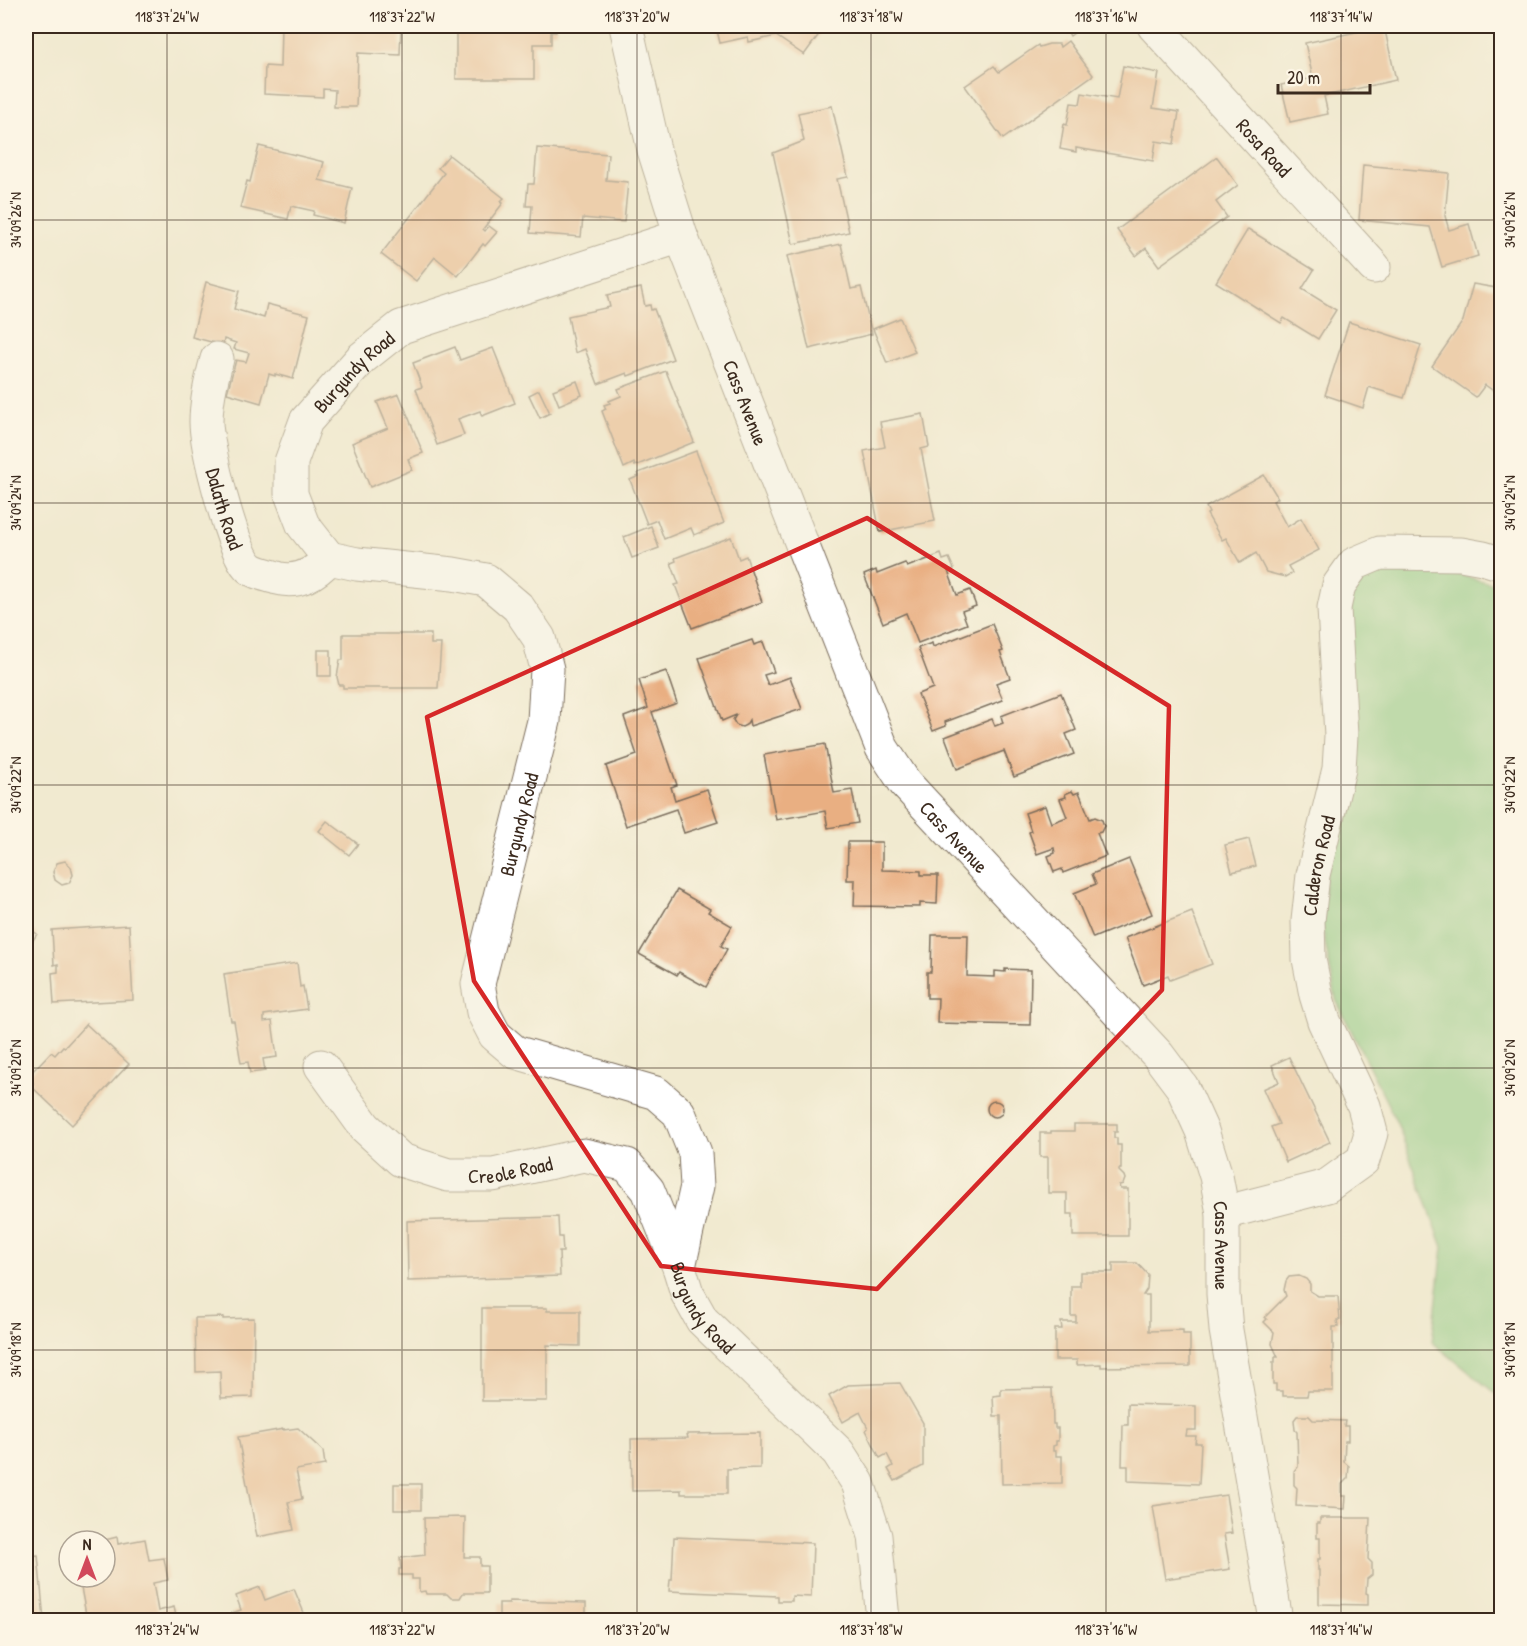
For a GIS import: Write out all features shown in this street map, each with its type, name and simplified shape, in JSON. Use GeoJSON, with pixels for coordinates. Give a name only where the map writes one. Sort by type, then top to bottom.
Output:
{"type":"FeatureCollection","features":[{"type":"Feature","properties":{"kind":"street","name":"Cass Avenue"},"geometry":{"type":"LineString","coordinates":[[626,26],[654,150],[681,236],[882,748],[904,783],[1148,1043],[1182,1087],[1202,1131],[1216,1176],[1223,1213],[1223,1294],[1227,1330],[1276,1620]]}},
{"type":"Feature","properties":{"kind":"street","name":"Rosa Road"},"geometry":{"type":"LineString","coordinates":[[1154,26],[1374,267]]}},
{"type":"Feature","properties":{"kind":"street","name":"Burgundy Road"},"geometry":{"type":"LineString","coordinates":[[681,236],[401,327],[362,358],[306,421],[291,462],[291,494],[303,525],[329,558],[357,564],[453,574],[486,580],[518,607],[539,638],[547,669],[544,721],[478,984],[483,1012],[495,1035],[515,1052],[656,1093],[679,1113],[695,1153],[698,1186],[679,1267],[687,1293],[702,1320],[838,1452],[858,1483],[875,1536],[884,1620]]}},
{"type":"Feature","properties":{"kind":"street","name":"Dalath Road"},"geometry":{"type":"LineString","coordinates":[[218,359],[209,388],[207,439],[214,472],[237,547],[248,567],[287,581],[303,578],[320,568],[329,558]]}},
{"type":"Feature","properties":{"kind":"street","name":"Calderon Road"},"geometry":{"type":"LineString","coordinates":[[1223,1213],[1327,1186],[1363,1160],[1371,1133],[1364,1106],[1324,1021],[1309,959],[1308,921],[1313,875],[1339,770],[1341,736],[1334,608],[1339,585],[1354,564],[1380,553],[1461,554],[1502,564]]}},
{"type":"Feature","properties":{"kind":"street","name":"Creole Road"},"geometry":{"type":"LineString","coordinates":[[321,1066],[365,1127],[401,1160],[448,1174],[493,1175],[584,1155],[627,1165],[648,1190],[679,1267]]}},
{"type":"Feature","properties":{"kind":"highlighted area"},"geometry":{"type":"Polygon","coordinates":[[[867,518],[1169,706],[1162,990],[877,1289],[661,1266],[474,981],[427,717],[867,518]]]}},
{"type":"Feature","properties":{"kind":"green space"},"geometry":{"type":"Polygon","coordinates":[[[1431,567],[1501,586],[1501,1398],[1432,1342],[1443,1247],[1397,1123],[1336,1000],[1322,926],[1345,595],[1373,570],[1431,567]]]}},
{"type":"Feature","properties":{"kind":"building"},"geometry":{"type":"Polygon","coordinates":[[[281,26],[363,29],[363,26],[401,26],[400,55],[358,53],[356,107],[334,107],[335,90],[323,89],[323,97],[264,94],[265,66],[280,67],[281,26]]]}},
{"type":"Feature","properties":{"kind":"building"},"geometry":{"type":"Polygon","coordinates":[[[453,26],[556,26],[556,32],[551,32],[551,44],[534,44],[534,79],[456,79],[456,33],[453,33],[453,26]]]}},
{"type":"Feature","properties":{"kind":"building"},"geometry":{"type":"Polygon","coordinates":[[[716,26],[825,26],[804,55],[776,36],[749,42],[748,37],[720,43],[716,26]]]}},
{"type":"Feature","properties":{"kind":"building"},"geometry":{"type":"Polygon","coordinates":[[[1064,26],[1081,26],[1082,27],[1070,36],[1064,26]]]}},
{"type":"Feature","properties":{"kind":"building"},"geometry":{"type":"Polygon","coordinates":[[[1384,26],[1396,80],[1324,96],[1328,114],[1290,122],[1281,85],[1313,78],[1305,43],[1384,26]]]}},
{"type":"Feature","properties":{"kind":"building"},"geometry":{"type":"Polygon","coordinates":[[[1068,41],[1093,75],[1003,139],[965,86],[994,66],[999,72],[1038,45],[1039,47],[1059,44],[1060,47],[1068,41]]]}},
{"type":"Feature","properties":{"kind":"building"},"geometry":{"type":"Polygon","coordinates":[[[1123,66],[1159,73],[1153,108],[1179,112],[1174,144],[1156,141],[1153,161],[1076,148],[1076,152],[1060,149],[1064,124],[1067,125],[1071,103],[1080,104],[1082,93],[1117,99],[1123,66]]]}},
{"type":"Feature","properties":{"kind":"building"},"geometry":{"type":"Polygon","coordinates":[[[832,106],[848,177],[837,179],[849,232],[793,244],[773,153],[804,141],[798,113],[832,106]]]}},
{"type":"Feature","properties":{"kind":"building"},"geometry":{"type":"Polygon","coordinates":[[[259,146],[324,162],[319,180],[352,188],[344,223],[313,215],[314,211],[291,206],[288,219],[240,208],[247,181],[250,182],[259,146]]]}},
{"type":"Feature","properties":{"kind":"building"},"geometry":{"type":"Polygon","coordinates":[[[537,148],[608,154],[606,180],[628,182],[624,222],[583,218],[581,237],[530,233],[532,206],[526,206],[528,184],[534,184],[537,148]]]}},
{"type":"Feature","properties":{"kind":"building"},"geometry":{"type":"Polygon","coordinates":[[[449,155],[504,198],[501,201],[503,203],[483,229],[485,231],[489,226],[497,232],[485,246],[483,244],[458,276],[435,257],[416,281],[381,254],[444,173],[438,168],[449,155]]]}},
{"type":"Feature","properties":{"kind":"building"},"geometry":{"type":"Polygon","coordinates":[[[1217,157],[1238,185],[1216,202],[1227,217],[1159,266],[1146,248],[1136,256],[1117,230],[1217,157]]]}},
{"type":"Feature","properties":{"kind":"building"},"geometry":{"type":"Polygon","coordinates":[[[1363,165],[1449,173],[1445,216],[1449,230],[1469,224],[1478,256],[1442,267],[1430,227],[1359,220],[1363,165]]]}},
{"type":"Feature","properties":{"kind":"building"},"geometry":{"type":"Polygon","coordinates":[[[1248,229],[1314,270],[1302,289],[1336,310],[1318,339],[1284,318],[1281,323],[1216,282],[1248,229]]]}},
{"type":"Feature","properties":{"kind":"building"},"geometry":{"type":"Polygon","coordinates":[[[841,244],[851,289],[861,287],[872,334],[809,349],[787,256],[841,244]]]}},
{"type":"Feature","properties":{"kind":"building"},"geometry":{"type":"Polygon","coordinates":[[[206,282],[239,291],[234,309],[264,318],[267,304],[309,315],[293,379],[269,374],[261,403],[227,393],[236,360],[246,362],[249,353],[234,349],[236,343],[224,339],[223,345],[192,337],[206,282]]]}},
{"type":"Feature","properties":{"kind":"building"},"geometry":{"type":"Polygon","coordinates":[[[1473,284],[1502,289],[1502,390],[1498,394],[1485,385],[1476,397],[1432,366],[1463,321],[1473,284]]]}},
{"type":"Feature","properties":{"kind":"building"},"geometry":{"type":"Polygon","coordinates":[[[641,288],[645,306],[650,305],[651,310],[654,309],[673,359],[628,376],[627,373],[598,384],[585,349],[575,353],[568,316],[610,307],[607,295],[641,288]]]}},
{"type":"Feature","properties":{"kind":"building"},"geometry":{"type":"Polygon","coordinates":[[[900,318],[915,352],[887,363],[873,329],[900,318]]]}},
{"type":"Feature","properties":{"kind":"building"},"geometry":{"type":"Polygon","coordinates":[[[1349,322],[1421,345],[1404,398],[1369,387],[1363,408],[1325,395],[1349,322]]]}},
{"type":"Feature","properties":{"kind":"building"},"geometry":{"type":"Polygon","coordinates":[[[455,347],[460,360],[493,348],[515,403],[482,416],[480,411],[458,419],[464,435],[437,445],[416,389],[422,387],[413,363],[455,347]]]}},
{"type":"Feature","properties":{"kind":"building"},"geometry":{"type":"Polygon","coordinates":[[[666,371],[694,442],[635,466],[634,463],[624,468],[602,411],[606,409],[604,405],[621,396],[618,389],[666,371]]]}},
{"type":"Feature","properties":{"kind":"building"},"geometry":{"type":"Polygon","coordinates":[[[577,381],[582,395],[559,405],[553,390],[577,381]]]}},
{"type":"Feature","properties":{"kind":"building"},"geometry":{"type":"Polygon","coordinates":[[[539,390],[550,413],[540,418],[529,395],[539,390]]]}},
{"type":"Feature","properties":{"kind":"building"},"geometry":{"type":"Polygon","coordinates":[[[399,394],[423,453],[408,459],[412,470],[370,487],[352,443],[388,428],[377,402],[399,394]]]}},
{"type":"Feature","properties":{"kind":"building"},"geometry":{"type":"Polygon","coordinates":[[[923,414],[929,447],[921,449],[935,521],[880,532],[864,451],[885,447],[880,422],[923,414]]]}},
{"type":"Feature","properties":{"kind":"building"},"geometry":{"type":"Polygon","coordinates":[[[696,451],[724,523],[694,535],[691,528],[664,539],[657,520],[647,524],[630,480],[639,476],[638,473],[696,451]]]}},
{"type":"Feature","properties":{"kind":"building"},"geometry":{"type":"Polygon","coordinates":[[[1264,475],[1278,498],[1273,501],[1287,527],[1301,518],[1319,550],[1288,566],[1292,573],[1285,577],[1266,572],[1256,553],[1240,563],[1226,538],[1222,540],[1207,514],[1209,513],[1206,507],[1264,475]]]}},
{"type":"Feature","properties":{"kind":"building"},"geometry":{"type":"Polygon","coordinates":[[[651,526],[659,548],[632,558],[624,537],[651,526]]]}},
{"type":"Feature","properties":{"kind":"building"},"geometry":{"type":"Polygon","coordinates":[[[731,537],[739,559],[746,556],[762,602],[692,628],[675,585],[679,584],[671,563],[676,561],[675,558],[731,537]]]}},
{"type":"Feature","properties":{"kind":"building"},"geometry":{"type":"Polygon","coordinates":[[[941,554],[943,560],[949,558],[954,569],[948,571],[957,595],[970,590],[976,606],[962,611],[967,624],[918,643],[906,613],[883,623],[864,575],[876,570],[877,574],[905,563],[907,567],[941,554]]]}},
{"type":"Feature","properties":{"kind":"building"},"geometry":{"type":"Polygon","coordinates":[[[992,624],[1003,651],[1000,652],[1010,678],[996,683],[1003,700],[945,722],[946,726],[933,731],[918,694],[933,688],[918,648],[932,643],[933,647],[992,624]]]}},
{"type":"Feature","properties":{"kind":"building"},"geometry":{"type":"Polygon","coordinates":[[[343,634],[431,634],[431,644],[441,644],[438,688],[343,688],[343,685],[339,685],[337,677],[340,660],[343,660],[343,634]]]}},
{"type":"Feature","properties":{"kind":"building"},"geometry":{"type":"Polygon","coordinates":[[[752,640],[754,645],[763,642],[774,672],[764,675],[768,685],[790,677],[802,709],[750,726],[749,720],[742,727],[736,725],[733,720],[736,715],[722,721],[699,658],[752,640]]]}},
{"type":"Feature","properties":{"kind":"building"},"geometry":{"type":"Polygon","coordinates":[[[318,650],[331,650],[331,676],[318,676],[318,650]]]}},
{"type":"Feature","properties":{"kind":"building"},"geometry":{"type":"Polygon","coordinates":[[[666,671],[677,703],[652,712],[677,785],[671,787],[675,800],[707,789],[718,822],[684,833],[676,809],[626,826],[606,766],[637,755],[624,717],[648,708],[639,680],[666,671]]]}},
{"type":"Feature","properties":{"kind":"building"},"geometry":{"type":"Polygon","coordinates":[[[1061,693],[1076,730],[1066,734],[1074,754],[1014,777],[1004,751],[957,769],[945,737],[992,719],[995,726],[1003,723],[1001,716],[1061,693]]]}},
{"type":"Feature","properties":{"kind":"building"},"geometry":{"type":"Polygon","coordinates":[[[825,744],[834,793],[852,790],[858,823],[828,828],[825,811],[776,820],[764,755],[825,744]]]}},
{"type":"Feature","properties":{"kind":"building"},"geometry":{"type":"Polygon","coordinates":[[[1072,791],[1074,794],[1079,792],[1090,819],[1095,817],[1102,820],[1104,826],[1101,832],[1097,833],[1106,856],[1063,873],[1062,869],[1054,872],[1048,856],[1055,853],[1054,848],[1037,854],[1025,813],[1045,806],[1051,823],[1067,817],[1060,799],[1072,791]]]}},
{"type":"Feature","properties":{"kind":"building"},"geometry":{"type":"Polygon","coordinates":[[[327,821],[358,844],[349,855],[319,831],[327,821]]]}},
{"type":"Feature","properties":{"kind":"building"},"geometry":{"type":"Polygon","coordinates":[[[1249,839],[1256,866],[1232,872],[1225,845],[1249,839]]]}},
{"type":"Feature","properties":{"kind":"building"},"geometry":{"type":"Polygon","coordinates":[[[848,842],[882,842],[882,870],[921,871],[921,875],[938,875],[937,904],[920,903],[920,907],[854,906],[855,880],[847,880],[848,842]]]}},
{"type":"Feature","properties":{"kind":"building"},"geometry":{"type":"Polygon","coordinates":[[[1129,859],[1152,914],[1093,938],[1074,893],[1096,884],[1092,874],[1129,859]]]}},
{"type":"Feature","properties":{"kind":"building"},"geometry":{"type":"Polygon","coordinates":[[[65,861],[71,867],[73,875],[69,883],[62,885],[55,880],[53,872],[57,863],[65,861]]]}},
{"type":"Feature","properties":{"kind":"building"},"geometry":{"type":"Polygon","coordinates":[[[677,890],[710,909],[708,912],[732,926],[721,946],[727,949],[706,987],[679,972],[677,975],[639,954],[677,890]]]}},
{"type":"Feature","properties":{"kind":"building"},"geometry":{"type":"Polygon","coordinates":[[[1192,912],[1212,964],[1170,980],[1168,975],[1143,985],[1125,938],[1192,912]]]}},
{"type":"Feature","properties":{"kind":"building"},"geometry":{"type":"Polygon","coordinates":[[[129,925],[133,1000],[54,1004],[52,973],[58,972],[58,964],[54,965],[52,930],[129,925]]]}},
{"type":"Feature","properties":{"kind":"building"},"geometry":{"type":"Polygon","coordinates":[[[29,928],[37,934],[30,945],[26,942],[26,932],[29,928]]]}},
{"type":"Feature","properties":{"kind":"building"},"geometry":{"type":"Polygon","coordinates":[[[932,935],[968,935],[967,976],[995,977],[995,971],[1005,972],[1005,969],[1031,970],[1030,1025],[937,1023],[938,998],[927,998],[927,972],[931,972],[932,935]]]}},
{"type":"Feature","properties":{"kind":"building"},"geometry":{"type":"Polygon","coordinates":[[[297,963],[300,987],[303,986],[307,1009],[264,1015],[264,1022],[272,1021],[277,1057],[263,1059],[265,1071],[250,1073],[248,1062],[241,1063],[234,1021],[231,1021],[224,974],[297,963]]]}},
{"type":"Feature","properties":{"kind":"building"},"geometry":{"type":"Polygon","coordinates":[[[86,1024],[129,1064],[72,1125],[30,1085],[33,1083],[27,1077],[51,1052],[55,1055],[63,1046],[65,1047],[86,1024]]]}},
{"type":"Feature","properties":{"kind":"building"},"geometry":{"type":"Polygon","coordinates":[[[1289,1057],[1330,1142],[1286,1162],[1271,1127],[1279,1124],[1263,1089],[1279,1082],[1272,1065],[1289,1057]]]}},
{"type":"Feature","properties":{"kind":"building"},"geometry":{"type":"Polygon","coordinates":[[[995,1101],[1003,1109],[995,1117],[987,1109],[995,1101]]]}},
{"type":"Feature","properties":{"kind":"building"},"geometry":{"type":"Polygon","coordinates":[[[1074,1124],[1117,1124],[1114,1138],[1117,1138],[1117,1145],[1121,1145],[1121,1169],[1119,1171],[1125,1179],[1123,1184],[1119,1185],[1120,1189],[1128,1189],[1128,1236],[1073,1236],[1073,1214],[1067,1214],[1067,1193],[1048,1193],[1048,1157],[1040,1157],[1040,1133],[1074,1131],[1074,1124]]]}},
{"type":"Feature","properties":{"kind":"building"},"geometry":{"type":"Polygon","coordinates":[[[558,1217],[559,1237],[562,1237],[563,1252],[559,1252],[560,1276],[408,1281],[407,1221],[558,1217]]]}},
{"type":"Feature","properties":{"kind":"building"},"geometry":{"type":"Polygon","coordinates":[[[1113,1263],[1137,1263],[1148,1275],[1147,1289],[1143,1295],[1149,1295],[1149,1331],[1183,1330],[1183,1334],[1190,1334],[1190,1366],[1101,1367],[1101,1364],[1077,1365],[1077,1360],[1055,1360],[1055,1329],[1062,1329],[1061,1322],[1076,1322],[1076,1316],[1071,1316],[1071,1286],[1080,1286],[1080,1272],[1113,1272],[1113,1263]]]}},
{"type":"Feature","properties":{"kind":"building"},"geometry":{"type":"Polygon","coordinates":[[[1299,1276],[1306,1279],[1310,1284],[1310,1291],[1318,1296],[1338,1296],[1340,1320],[1337,1320],[1338,1327],[1333,1327],[1333,1391],[1308,1391],[1307,1396],[1283,1396],[1283,1391],[1276,1391],[1276,1384],[1273,1384],[1273,1362],[1275,1362],[1275,1357],[1278,1357],[1272,1344],[1274,1332],[1264,1322],[1267,1319],[1265,1317],[1286,1296],[1284,1290],[1289,1277],[1299,1276]]]}},
{"type":"Feature","properties":{"kind":"building"},"geometry":{"type":"Polygon","coordinates":[[[482,1308],[547,1308],[547,1311],[580,1311],[580,1346],[547,1345],[547,1401],[482,1401],[482,1308]]]}},
{"type":"Feature","properties":{"kind":"building"},"geometry":{"type":"Polygon","coordinates":[[[223,1317],[223,1319],[254,1318],[253,1397],[221,1398],[220,1371],[196,1372],[195,1318],[223,1317]]]}},
{"type":"Feature","properties":{"kind":"building"},"geometry":{"type":"Polygon","coordinates":[[[900,1383],[923,1423],[923,1466],[895,1481],[888,1469],[893,1466],[887,1454],[880,1458],[860,1412],[843,1422],[829,1396],[848,1385],[900,1383]]]}},
{"type":"Feature","properties":{"kind":"building"},"geometry":{"type":"Polygon","coordinates":[[[1052,1388],[1053,1424],[1055,1428],[1058,1428],[1058,1441],[1053,1446],[1053,1451],[1056,1451],[1056,1456],[1062,1456],[1062,1483],[1002,1484],[1001,1416],[994,1416],[993,1396],[1001,1395],[1001,1389],[1052,1388]]]}},
{"type":"Feature","properties":{"kind":"building"},"geometry":{"type":"Polygon","coordinates":[[[1128,1404],[1196,1406],[1196,1430],[1187,1430],[1186,1436],[1196,1436],[1195,1443],[1201,1443],[1199,1484],[1128,1481],[1128,1466],[1122,1466],[1123,1425],[1128,1425],[1128,1404]]]}},
{"type":"Feature","properties":{"kind":"building"},"geometry":{"type":"Polygon","coordinates":[[[1297,1416],[1309,1416],[1313,1420],[1345,1421],[1344,1426],[1348,1426],[1344,1462],[1349,1466],[1348,1478],[1342,1484],[1342,1496],[1346,1496],[1345,1509],[1296,1506],[1297,1488],[1294,1485],[1294,1472],[1298,1467],[1297,1432],[1294,1420],[1297,1416]]]}},
{"type":"Feature","properties":{"kind":"building"},"geometry":{"type":"Polygon","coordinates":[[[298,1428],[323,1451],[325,1465],[296,1470],[302,1499],[288,1502],[294,1530],[257,1537],[238,1437],[298,1428]]]}},
{"type":"Feature","properties":{"kind":"building"},"geometry":{"type":"Polygon","coordinates":[[[760,1433],[760,1468],[727,1469],[727,1494],[681,1494],[681,1490],[632,1491],[631,1439],[688,1438],[687,1434],[760,1433]]]}},
{"type":"Feature","properties":{"kind":"building"},"geometry":{"type":"Polygon","coordinates":[[[394,1484],[421,1484],[421,1510],[394,1510],[394,1484]]]}},
{"type":"Feature","properties":{"kind":"building"},"geometry":{"type":"Polygon","coordinates":[[[1226,1495],[1232,1533],[1224,1534],[1230,1569],[1165,1579],[1153,1506],[1226,1495]]]}},
{"type":"Feature","properties":{"kind":"building"},"geometry":{"type":"Polygon","coordinates":[[[465,1517],[464,1557],[480,1557],[480,1566],[487,1566],[487,1593],[463,1593],[460,1598],[451,1598],[447,1594],[419,1592],[419,1579],[412,1579],[412,1575],[399,1575],[399,1569],[401,1569],[400,1558],[425,1555],[424,1518],[465,1517]]]}},
{"type":"Feature","properties":{"kind":"building"},"geometry":{"type":"Polygon","coordinates":[[[1320,1518],[1370,1518],[1368,1559],[1372,1563],[1372,1575],[1367,1579],[1368,1605],[1319,1604],[1320,1538],[1317,1538],[1317,1523],[1320,1523],[1320,1518]]]}},
{"type":"Feature","properties":{"kind":"building"},"geometry":{"type":"Polygon","coordinates":[[[117,1537],[118,1544],[145,1539],[149,1560],[164,1558],[168,1580],[153,1583],[158,1611],[174,1607],[177,1620],[87,1620],[81,1589],[117,1589],[117,1537]]]}},
{"type":"Feature","properties":{"kind":"building"},"geometry":{"type":"Polygon","coordinates":[[[674,1537],[813,1543],[811,1597],[792,1596],[792,1601],[778,1601],[778,1596],[669,1591],[670,1580],[672,1580],[674,1537]]]}},
{"type":"Feature","properties":{"kind":"building"},"geometry":{"type":"Polygon","coordinates":[[[38,1555],[44,1620],[26,1620],[26,1556],[38,1555]]]}},
{"type":"Feature","properties":{"kind":"building"},"geometry":{"type":"Polygon","coordinates":[[[260,1587],[265,1600],[294,1589],[307,1620],[235,1620],[232,1613],[241,1610],[236,1596],[260,1587]]]}},
{"type":"Feature","properties":{"kind":"building"},"geometry":{"type":"Polygon","coordinates":[[[509,1601],[586,1603],[586,1620],[499,1620],[499,1603],[509,1603],[509,1601]]]}}]}
